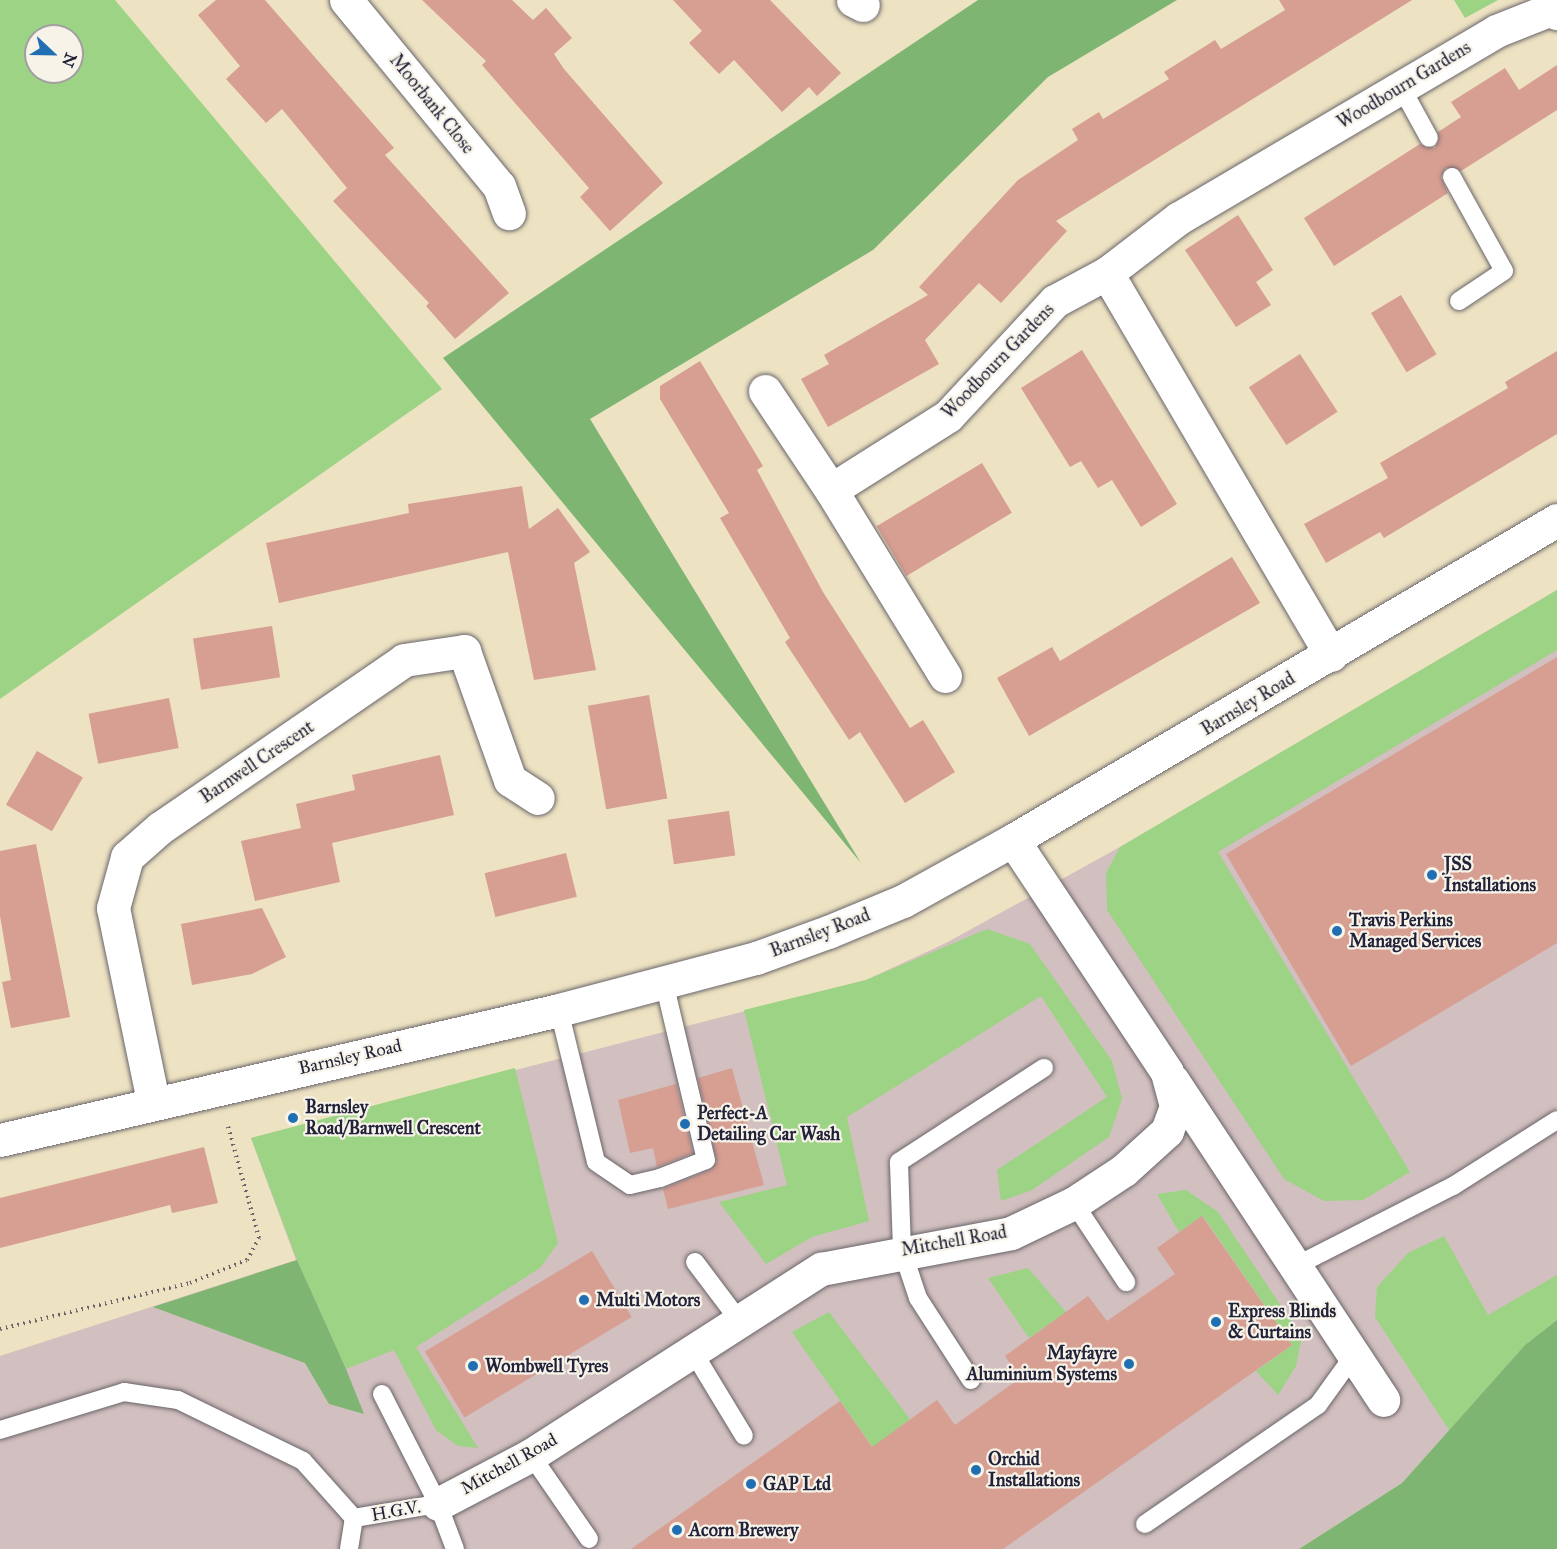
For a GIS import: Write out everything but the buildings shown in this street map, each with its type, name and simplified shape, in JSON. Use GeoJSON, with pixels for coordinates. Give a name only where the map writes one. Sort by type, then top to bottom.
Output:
{"type":"FeatureCollection","features":[{"type":"Feature","properties":{"kind":"street","name":"Moorbank Close"},"geometry":{"type":"LineString","coordinates":[[346,0],[499,186],[509,213]]}},
{"type":"Feature","properties":{"kind":"street","name":"Woodbourn Gardens"},"geometry":{"type":"LineString","coordinates":[[831,490],[948,416],[1055,301],[1107,273],[1179,218],[1496,31],[1549,10],[1557,13]]}},
{"type":"Feature","properties":{"kind":"street"},"geometry":{"type":"LineString","coordinates":[[1107,273],[1331,655]]}},
{"type":"Feature","properties":{"kind":"street"},"geometry":{"type":"LineString","coordinates":[[765,391],[831,490],[945,676]]}},
{"type":"Feature","properties":{"kind":"street","name":"Barnsley Road"},"geometry":{"type":"LineString","coordinates":[[0,1140],[153,1101],[559,1010],[664,983],[828,932],[903,901],[1013,840],[1557,520]]}},
{"type":"Feature","properties":{"kind":"street","name":"Barnwell Crescent"},"geometry":{"type":"LineString","coordinates":[[153,1101],[113,908],[127,857],[160,828],[404,660],[464,651],[510,780],[538,798]]}},
{"type":"Feature","properties":{"kind":"street","name":"Mitchell Road"},"geometry":{"type":"LineString","coordinates":[[438,1504],[531,1455],[738,1319],[822,1269],[902,1250],[1011,1233],[1074,1203],[1124,1170],[1167,1131],[1176,1106],[1167,1072],[1013,840]]}},
{"type":"Feature","properties":{"kind":"street"},"geometry":{"type":"LineString","coordinates":[[1167,1072],[1383,1400]]}},
{"type":"Feature","properties":{"kind":"lane"},"geometry":{"type":"LineString","coordinates":[[1401,87],[1429,138]]}},
{"type":"Feature","properties":{"kind":"lane"},"geometry":{"type":"LineString","coordinates":[[1452,177],[1504,271],[1459,301]]}},
{"type":"Feature","properties":{"kind":"lane"},"geometry":{"type":"LineString","coordinates":[[559,1010],[596,1162],[630,1185],[660,1178],[706,1160],[664,983]]}},
{"type":"Feature","properties":{"kind":"lane"},"geometry":{"type":"LineString","coordinates":[[971,1380],[918,1298],[902,1250],[899,1162],[1044,1068]]}},
{"type":"Feature","properties":{"kind":"lane"},"geometry":{"type":"LineString","coordinates":[[1294,1268],[1453,1186],[1557,1120]]}},
{"type":"Feature","properties":{"kind":"lane"},"geometry":{"type":"LineString","coordinates":[[1074,1203],[1126,1282]]}},
{"type":"Feature","properties":{"kind":"lane"},"geometry":{"type":"LineString","coordinates":[[695,1262],[738,1319]]}},
{"type":"Feature","properties":{"kind":"lane"},"geometry":{"type":"LineString","coordinates":[[692,1350],[744,1436]]}},
{"type":"Feature","properties":{"kind":"lane"},"geometry":{"type":"LineString","coordinates":[[1145,1524],[1318,1405],[1354,1355]]}},
{"type":"Feature","properties":{"kind":"lane"},"geometry":{"type":"LineString","coordinates":[[0,1430],[124,1392],[178,1400],[303,1461],[354,1518],[350,1549]]}},
{"type":"Feature","properties":{"kind":"lane"},"geometry":{"type":"LineString","coordinates":[[382,1394],[438,1504],[455,1549]]}},
{"type":"Feature","properties":{"kind":"lane"},"geometry":{"type":"LineString","coordinates":[[531,1455],[589,1539]]}},
{"type":"Feature","properties":{"kind":"lane","name":"H.G.V."},"geometry":{"type":"LineString","coordinates":[[354,1518],[438,1504]]}},
{"type":"Feature","properties":{"kind":"path"},"geometry":{"type":"LineString","coordinates":[[0,1329],[190,1283],[247,1260],[259,1238],[217,1087]]}},
{"type":"Feature","properties":{"kind":"shaded area"},"geometry":{"type":"Polygon","coordinates":[[[1557,590],[1557,1320],[1525,1345],[1402,1483],[1299,1549],[0,1549],[0,1356],[296,1260],[251,1138],[866,980],[946,943],[1120,847],[1557,590]]]}},
{"type":"Feature","properties":{"kind":"green space"},"geometry":{"type":"Polygon","coordinates":[[[0,0],[115,0],[442,389],[0,699],[0,0]]]}},
{"type":"Feature","properties":{"kind":"green space"},"geometry":{"type":"Polygon","coordinates":[[[978,0],[1177,0],[1048,77],[873,250],[590,419],[861,863],[443,358],[978,0]]]}},
{"type":"Feature","properties":{"kind":"green space"},"geometry":{"type":"Polygon","coordinates":[[[1454,0],[1498,0],[1465,18],[1454,0]]]}},
{"type":"Feature","properties":{"kind":"green space"},"geometry":{"type":"Polygon","coordinates":[[[1557,590],[1557,650],[1218,852],[1410,1172],[1363,1200],[1324,1201],[1284,1179],[1107,910],[1106,873],[1120,847],[1557,590]]]}},
{"type":"Feature","properties":{"kind":"green space"},"geometry":{"type":"Polygon","coordinates":[[[987,929],[1030,944],[1112,1061],[1122,1099],[1109,1137],[1032,1190],[1001,1201],[997,1170],[1107,1097],[1041,996],[847,1117],[869,1221],[812,1237],[766,1264],[719,1202],[787,1185],[744,1010],[866,980],[987,929]]]}},
{"type":"Feature","properties":{"kind":"green space"},"geometry":{"type":"Polygon","coordinates":[[[515,1068],[558,1243],[540,1268],[416,1347],[478,1448],[458,1446],[436,1430],[394,1350],[346,1369],[297,1260],[251,1138],[515,1068]]]}},
{"type":"Feature","properties":{"kind":"green space"},"geometry":{"type":"Polygon","coordinates":[[[1186,1190],[1218,1212],[1302,1337],[1296,1366],[1278,1395],[1256,1371],[1292,1345],[1203,1216],[1179,1232],[1157,1194],[1186,1190]]]}},
{"type":"Feature","properties":{"kind":"green space"},"geometry":{"type":"Polygon","coordinates":[[[1444,1236],[1488,1315],[1557,1275],[1557,1320],[1525,1345],[1449,1430],[1375,1317],[1377,1287],[1408,1253],[1444,1236]]]}},
{"type":"Feature","properties":{"kind":"green space"},"geometry":{"type":"Polygon","coordinates":[[[297,1260],[364,1414],[329,1404],[305,1363],[153,1307],[297,1260]]]}},
{"type":"Feature","properties":{"kind":"green space"},"geometry":{"type":"Polygon","coordinates":[[[1028,1268],[1066,1312],[1029,1338],[988,1278],[1028,1268]]]}},
{"type":"Feature","properties":{"kind":"green space"},"geometry":{"type":"Polygon","coordinates":[[[829,1312],[910,1419],[889,1435],[944,1549],[792,1332],[829,1312]]]}},
{"type":"Feature","properties":{"kind":"green space"},"geometry":{"type":"Polygon","coordinates":[[[1557,1320],[1557,1549],[1299,1549],[1402,1483],[1525,1345],[1557,1320]]]}},
{"type":"Feature","properties":{"kind":"place","name":"JSS Installations"},"geometry":{"type":"Point","coordinates":[1432,875]}},
{"type":"Feature","properties":{"kind":"place","name":"Travis Perkins Managed Services"},"geometry":{"type":"Point","coordinates":[1337,931]}},
{"type":"Feature","properties":{"kind":"place","name":"Barnsley Road/Barnwell Crescent"},"geometry":{"type":"Point","coordinates":[293,1118]}},
{"type":"Feature","properties":{"kind":"place","name":"Perfect-A Detailing Car Wash"},"geometry":{"type":"Point","coordinates":[685,1124]}},
{"type":"Feature","properties":{"kind":"place","name":"Multi Motors"},"geometry":{"type":"Point","coordinates":[584,1300]}},
{"type":"Feature","properties":{"kind":"place","name":"Express Blinds & Curtains"},"geometry":{"type":"Point","coordinates":[1216,1322]}},
{"type":"Feature","properties":{"kind":"place","name":"Mayfayre Aluminium Systems"},"geometry":{"type":"Point","coordinates":[1129,1364]}},
{"type":"Feature","properties":{"kind":"place","name":"Wombwell Tyres"},"geometry":{"type":"Point","coordinates":[473,1366]}},
{"type":"Feature","properties":{"kind":"place","name":"Orchid Installations"},"geometry":{"type":"Point","coordinates":[976,1470]}},
{"type":"Feature","properties":{"kind":"place","name":"GAP Ltd"},"geometry":{"type":"Point","coordinates":[751,1484]}},
{"type":"Feature","properties":{"kind":"place","name":"Acorn Brewery"},"geometry":{"type":"Point","coordinates":[677,1530]}}]}
